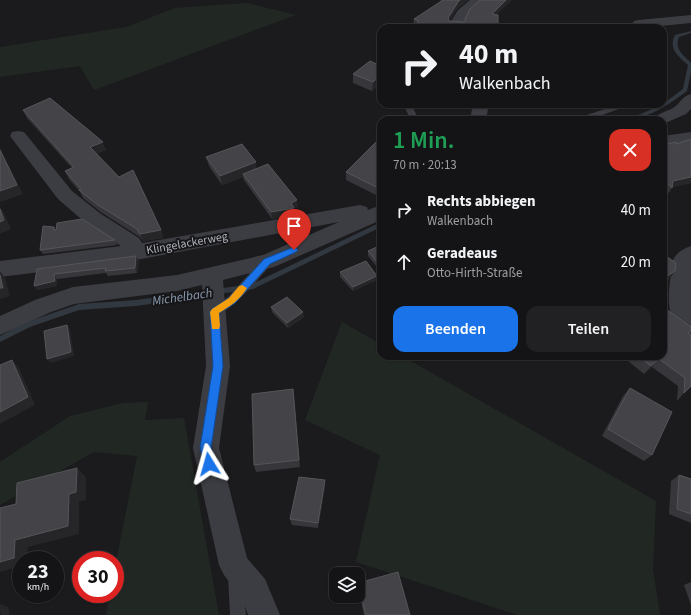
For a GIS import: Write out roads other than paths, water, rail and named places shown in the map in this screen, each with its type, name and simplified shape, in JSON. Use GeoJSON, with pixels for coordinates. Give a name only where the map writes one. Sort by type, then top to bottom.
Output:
{"type":"FeatureCollection","features":[{"type":"Feature","properties":{"kind":"street"},"geometry":{"type":"LineString","coordinates":[[456,24],[463,13],[478,0]]}},
{"type":"Feature","properties":{"kind":"street"},"geometry":{"type":"LineString","coordinates":[[639,24],[691,19]]}},
{"type":"Feature","properties":{"kind":"street"},"geometry":{"type":"LineString","coordinates":[[667,117],[680,111],[691,99]]}},
{"type":"Feature","properties":{"kind":"street"},"geometry":{"type":"LineString","coordinates":[[18,136],[65,195],[94,219],[132,243],[136,252]]}},
{"type":"Feature","properties":{"kind":"street"},"geometry":{"type":"LineString","coordinates":[[667,140],[691,137]]}},
{"type":"Feature","properties":{"kind":"street","name":"Klingelackerweg"},"geometry":{"type":"LineString","coordinates":[[0,269],[37,262],[136,252],[206,241],[295,223],[363,212],[377,214]]}},
{"type":"Feature","properties":{"kind":"street"},"geometry":{"type":"LineString","coordinates":[[0,326],[43,306],[73,296],[177,283],[213,294],[267,262],[377,214]]}},
{"type":"Feature","properties":{"kind":"street"},"geometry":{"type":"LineString","coordinates":[[691,254],[683,260],[679,305],[681,314],[691,325]]}},
{"type":"Feature","properties":{"kind":"street"},"geometry":{"type":"LineString","coordinates":[[213,294],[218,366],[206,448],[234,565],[254,590],[264,615]]}},
{"type":"Feature","properties":{"kind":"lane"},"geometry":{"type":"LineString","coordinates":[[593,116],[616,108]]}},
{"type":"Feature","properties":{"kind":"lane"},"geometry":{"type":"LineString","coordinates":[[213,294],[232,300],[267,262]]}},
{"type":"Feature","properties":{"kind":"lane"},"geometry":{"type":"LineString","coordinates":[[234,565],[238,615]]}},
{"type":"Feature","properties":{"kind":"waterway","name":"Michelbach"},"geometry":{"type":"LineString","coordinates":[[667,102],[685,90],[690,65],[678,52],[675,41],[677,36],[691,32]]}},
{"type":"Feature","properties":{"kind":"waterway","name":"Michelbach"},"geometry":{"type":"LineString","coordinates":[[639,116],[657,108]]}},
{"type":"Feature","properties":{"kind":"waterway","name":"Michelbach"},"geometry":{"type":"LineString","coordinates":[[0,339],[27,325],[79,307],[136,303],[253,286],[377,226]]}}]}
